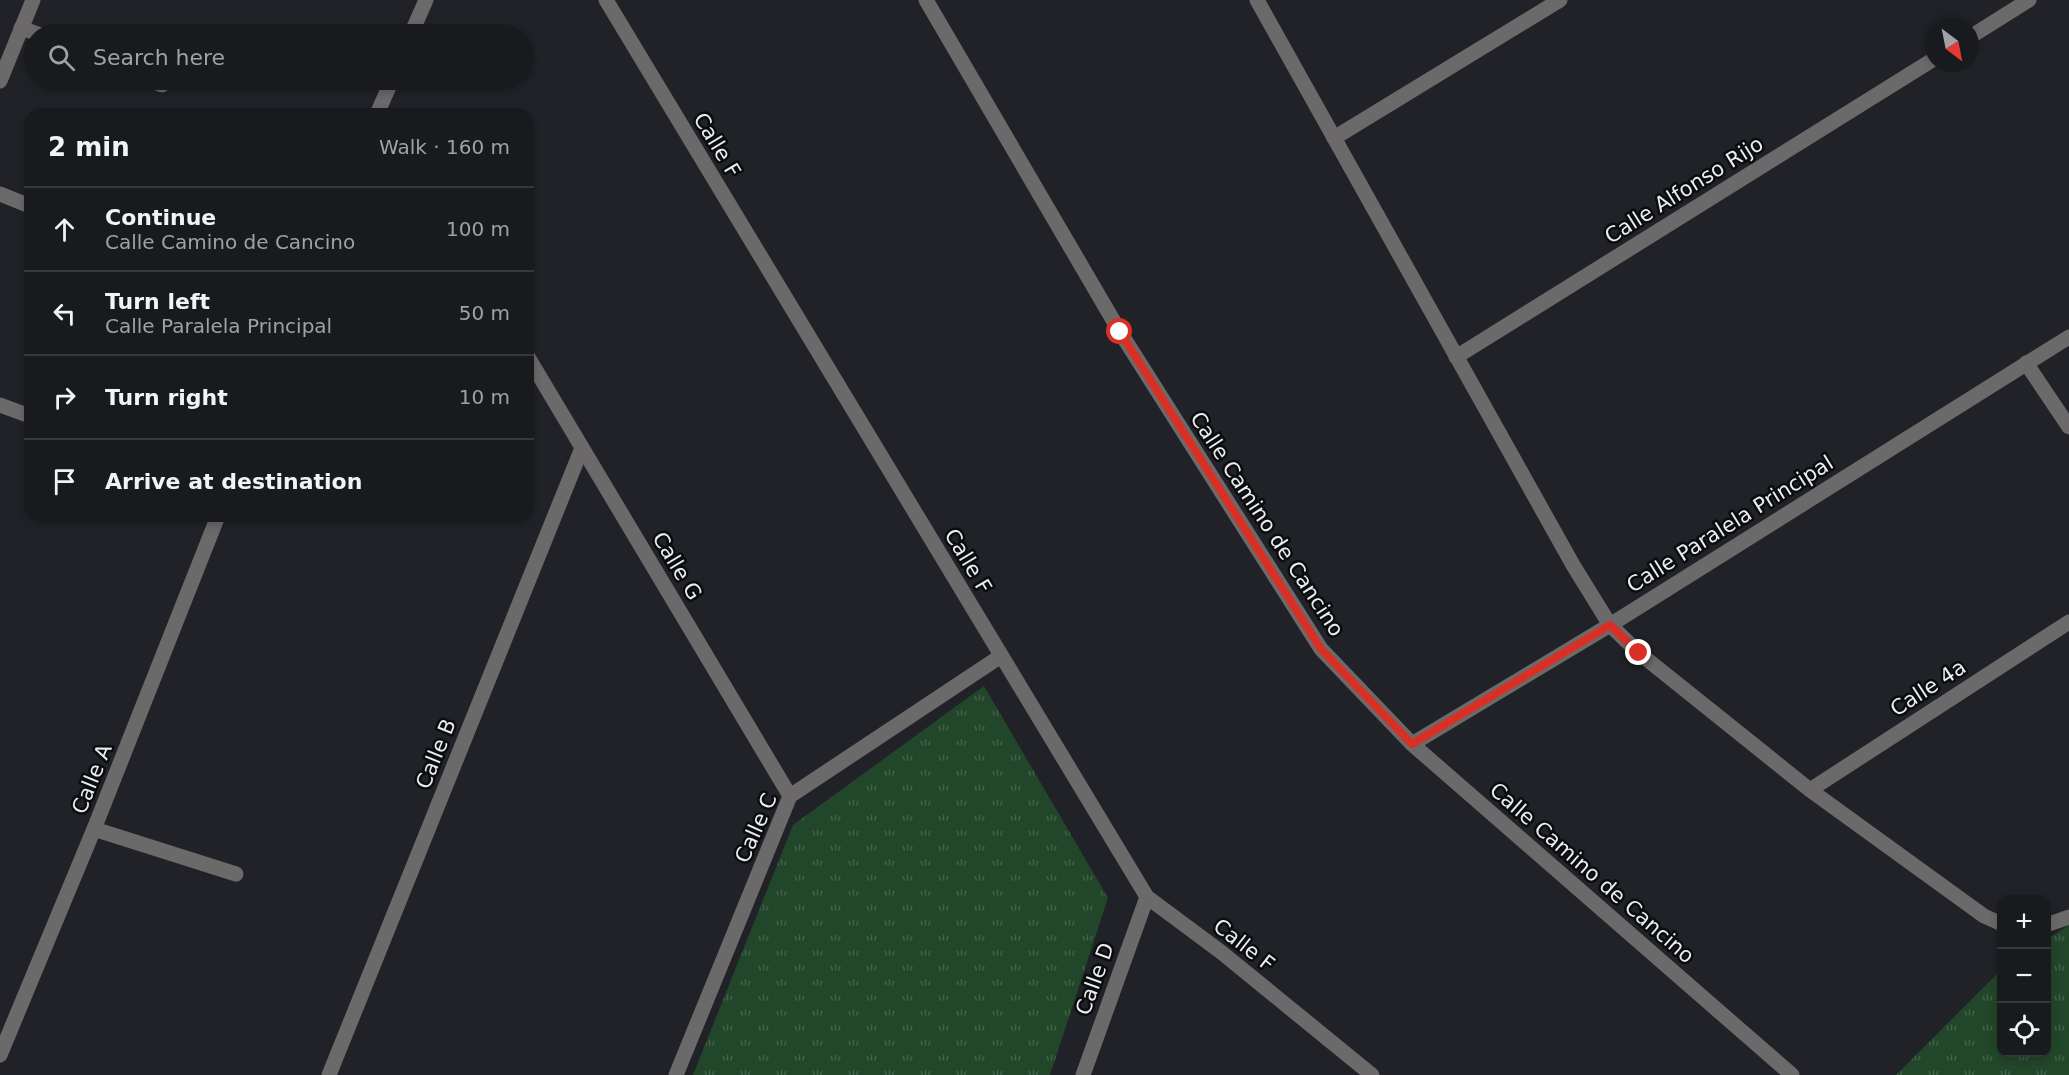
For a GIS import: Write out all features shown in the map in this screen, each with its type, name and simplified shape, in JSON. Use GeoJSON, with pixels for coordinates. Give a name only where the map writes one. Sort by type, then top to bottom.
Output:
{"type":"FeatureCollection","features":[{"type":"Feature","properties":{"kind":"street"},"geometry":{"type":"LineString","coordinates":[[0,81],[33,0]]}},
{"type":"Feature","properties":{"kind":"street"},"geometry":{"type":"LineString","coordinates":[[415,24],[426,0]]}},
{"type":"Feature","properties":{"kind":"street","name":"Calle F"},"geometry":{"type":"LineString","coordinates":[[606,0],[1147,897],[1221,952],[1372,1075]]}},
{"type":"Feature","properties":{"kind":"street","name":"Calle Camino de Cancino"},"geometry":{"type":"LineString","coordinates":[[926,0],[1120,332],[1321,649],[1412,744],[1792,1075]]}},
{"type":"Feature","properties":{"kind":"street"},"geometry":{"type":"LineString","coordinates":[[1257,0],[1572,565],[1610,625],[1639,653],[1810,790],[1984,916],[1997,922]]}},
{"type":"Feature","properties":{"kind":"street"},"geometry":{"type":"LineString","coordinates":[[1334,138],[1560,0]]}},
{"type":"Feature","properties":{"kind":"street"},"geometry":{"type":"LineString","coordinates":[[1979,31],[2029,0]]}},
{"type":"Feature","properties":{"kind":"street","name":"Calle Alfonso Rijo"},"geometry":{"type":"LineString","coordinates":[[1455,357],[1925,65]]}},
{"type":"Feature","properties":{"kind":"street"},"geometry":{"type":"LineString","coordinates":[[382,108],[388,90]]}},
{"type":"Feature","properties":{"kind":"street"},"geometry":{"type":"LineString","coordinates":[[0,194],[24,204]]}},
{"type":"Feature","properties":{"kind":"street","name":"Calle Paralela Principal"},"geometry":{"type":"LineString","coordinates":[[1412,744],[1610,625],[2069,337]]}},
{"type":"Feature","properties":{"kind":"street"},"geometry":{"type":"LineString","coordinates":[[2026,363],[2069,427]]}},
{"type":"Feature","properties":{"kind":"street","name":"Calle G"},"geometry":{"type":"LineString","coordinates":[[534,367],[790,796]]}},
{"type":"Feature","properties":{"kind":"street"},"geometry":{"type":"LineString","coordinates":[[0,405],[24,414]]}},
{"type":"Feature","properties":{"kind":"street","name":"Calle B"},"geometry":{"type":"LineString","coordinates":[[329,1075],[582,448]]}},
{"type":"Feature","properties":{"kind":"street","name":"Calle A"},"geometry":{"type":"LineString","coordinates":[[0,1055],[94,829],[216,522]]}},
{"type":"Feature","properties":{"kind":"street","name":"Calle 4a"},"geometry":{"type":"LineString","coordinates":[[1810,790],[2069,622]]}},
{"type":"Feature","properties":{"kind":"street","name":"Calle C"},"geometry":{"type":"LineString","coordinates":[[676,1075],[790,796],[1000,656]]}},
{"type":"Feature","properties":{"kind":"street"},"geometry":{"type":"LineString","coordinates":[[94,829],[236,874]]}},
{"type":"Feature","properties":{"kind":"street","name":"Calle D"},"geometry":{"type":"LineString","coordinates":[[1083,1075],[1147,897]]}},
{"type":"Feature","properties":{"kind":"street"},"geometry":{"type":"LineString","coordinates":[[2051,923],[2069,916]]}},
{"type":"Feature","properties":{"kind":"green space"},"geometry":{"type":"Polygon","coordinates":[[[984,686],[1108,898],[1050,1075],[693,1075],[793,825],[984,686]]]}},
{"type":"Feature","properties":{"kind":"green space"},"geometry":{"type":"Polygon","coordinates":[[[2069,925],[2069,1075],[1896,1075],[1997,974],[1997,1057],[2051,1057],[2051,936],[2069,925]]]}},
{"type":"Feature","properties":{"kind":"route"},"geometry":{"type":"LineString","coordinates":[[1120,332],[1321,649],[1412,744],[1610,625],[1639,653]]}}]}
